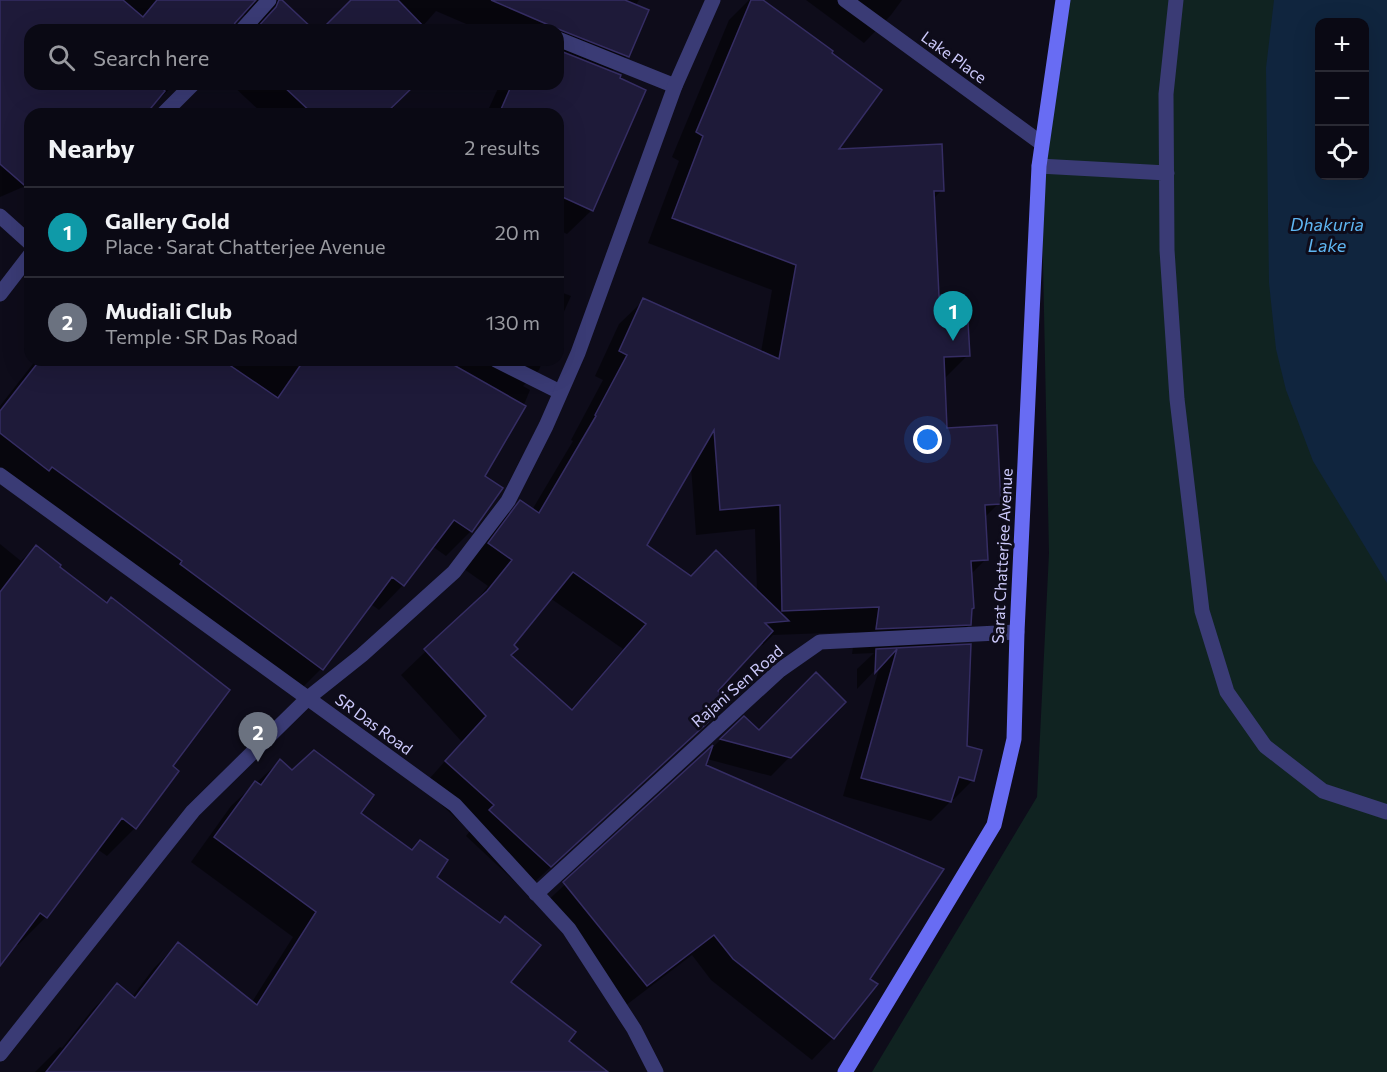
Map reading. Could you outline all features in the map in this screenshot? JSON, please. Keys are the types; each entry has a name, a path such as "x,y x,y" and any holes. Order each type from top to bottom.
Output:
{"street":[{"path":"247,24 269,0"},
{"path":"0,1054 193,811 308,698 362,655 454,572 508,501 546,426 578,353 675,86 713,0"},
{"name":"Lake Place","path":"845,0 1041,143"},
{"name":"Sarat Chatterjee Avenue","path":"845,1072 994,825 1014,739 1039,166 1063,0"},
{"path":"1176,0 1166,94 1167,250 1177,399 1202,610 1227,692 1265,746 1323,791 1387,812"},
{"path":"564,41 675,86"},
{"path":"169,108 187,90"},
{"path":"1039,166 1167,173"},
{"path":"0,216 24,238"},
{"path":"0,294 24,263"},
{"path":"508,366 560,392"},
{"name":"SR Das Road","path":"0,475 455,806 569,929 634,1029 656,1072"},
{"name":"Rajani Sen Road","path":"536,894 780,670 820,642 1017,632"}],"green space":[{"path":"1065,0 1387,0 1387,1072 872,1072 1037,797 1049,553 1041,166"}],"water":[{"name":"Dhakuria Lake","path":"1274,0 1387,0 1387,583 1313,461 1286,390 1276,349 1269,283 1266,68"}],"building":[{"path":"0,0 123,0 143,17 157,0 256,0 235,24 24,24 24,90 165,91 151,108 24,108 24,185 0,164"},
{"path":"279,0 282,0 308,24 260,24 276,7"},
{"path":"351,0 398,0 421,24 327,24"},
{"path":"491,0 625,0 649,10 629,57 564,31 564,24 546,24"},
{"path":"751,0 763,0 882,90 839,149 942,144 944,191 934,191 939,296 942,295 943,323 968,322 970,356 944,357 947,428 997,425 1001,504 985,505 988,560 971,561 974,608 971,625 876,629 879,607 782,611 780,505 720,510 714,430 647,545 691,576 716,550 789,621 765,623 773,631 718,691 730,702 551,867 489,810 494,805 445,761 486,716 424,649 487,591 512,560 488,543 520,500 539,513 596,416 627,355 619,351 643,298 779,359 796,265 672,218 703,136 696,132","holes":["573,572 646,624 572,710 511,655 518,649 514,645"]},
{"path":"564,52 621,75 620,78 646,90 593,211 564,198 564,108 502,108 509,90 564,90"},
{"path":"287,90 410,90 391,108 307,108"},
{"path":"35,366 231,366 278,398 300,366 456,366 526,406 485,476 503,488 472,532 454,520 404,586 392,577 323,670 180,564 182,561 52,467 49,471 0,433 0,411"},
{"path":"36,545 61,565 60,567 107,603 111,597 230,690 173,766 179,771 136,829 122,818 47,918 40,913 0,966 0,592"},
{"path":"971,644 967,746 982,750 974,781 959,777 951,802 861,778 897,649 875,673 876,649"},
{"path":"816,672 846,702 791,758 720,739 744,716 759,730"},
{"path":"713,745 706,765 944,869 870,979 878,984 834,1039 733,959 714,935 647,986 563,882"},
{"path":"314,750 374,795 361,813 412,850 420,840 448,860 437,877 500,923 505,916 541,945 511,982 576,1032 569,1041 608,1072 46,1072 117,983 135,998 178,942 257,1005 316,912 214,837 255,781 261,785 280,759 292,770"}],"place":[{"name":"Gallery Gold","path":"953,341"},
{"name":"Mudiali Club","path":"258,762"}]}
